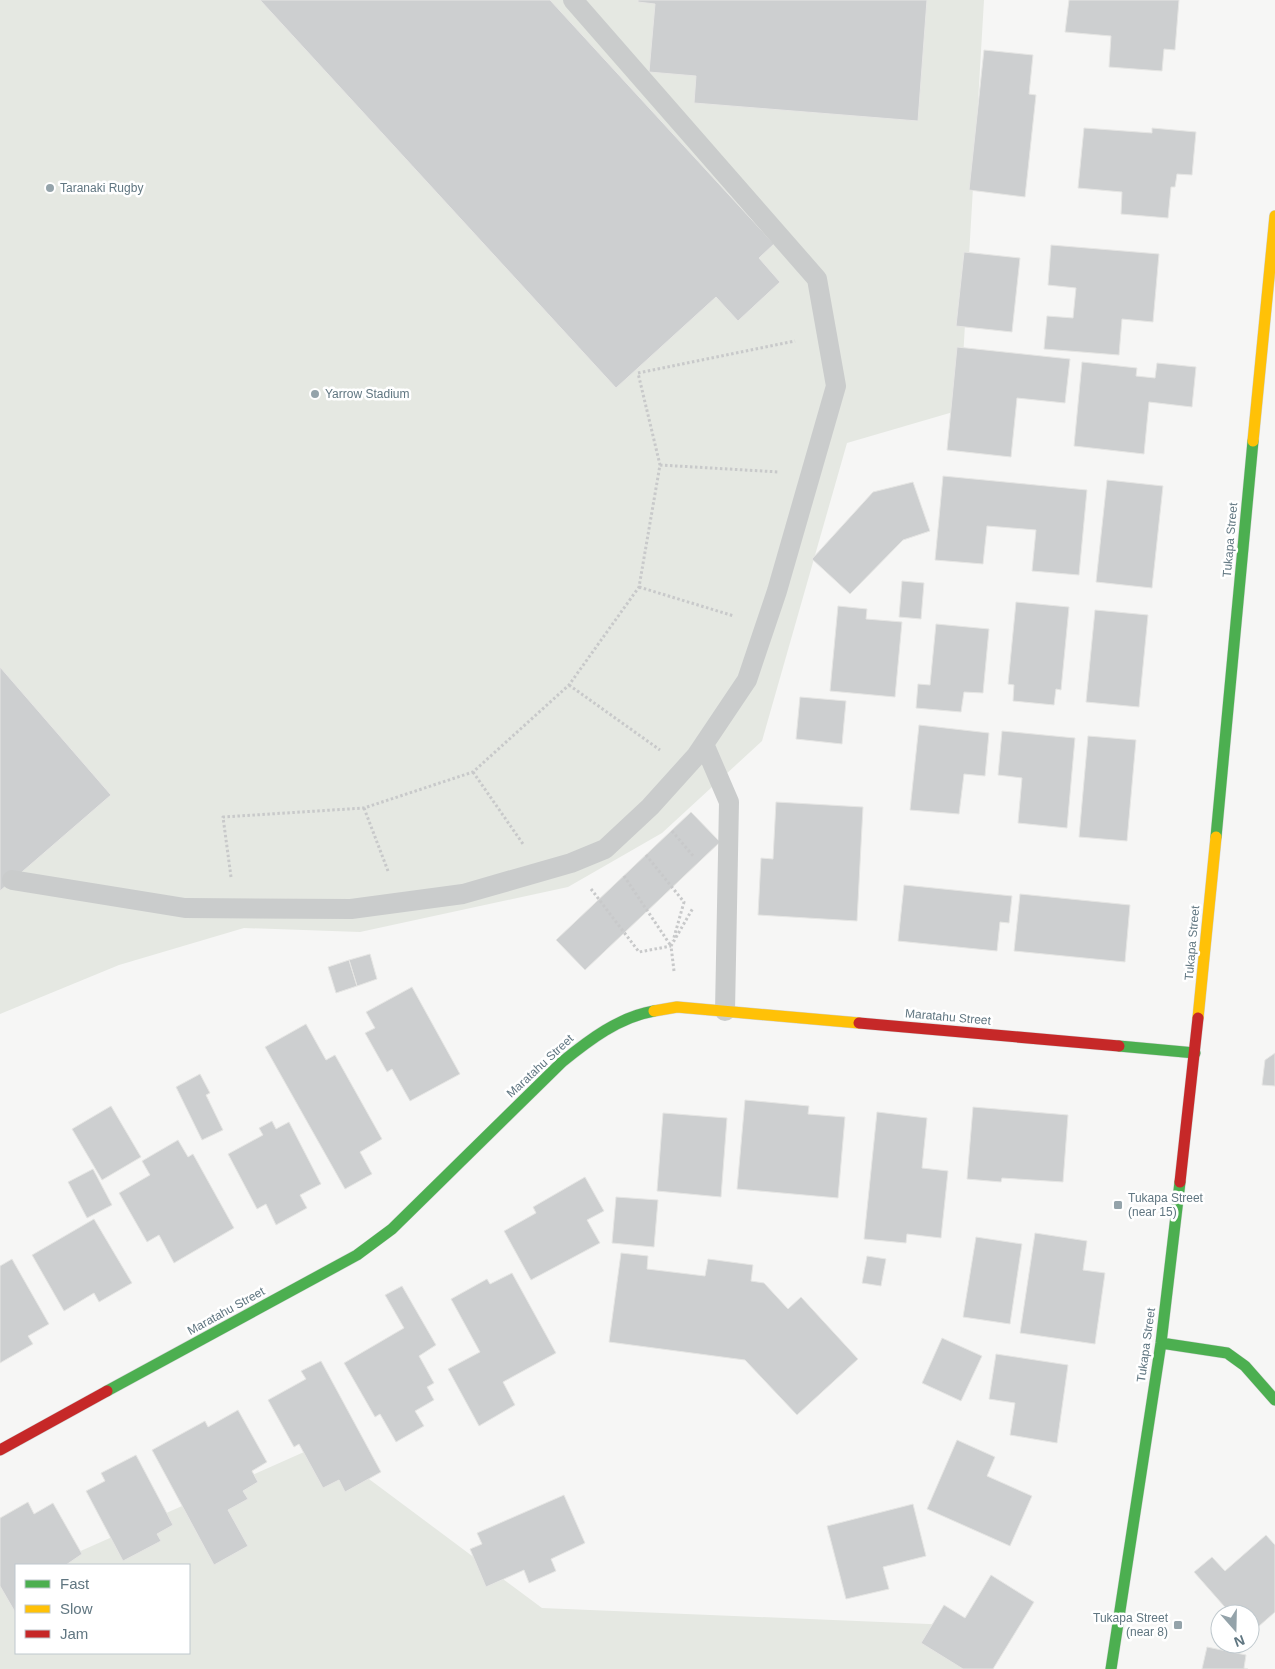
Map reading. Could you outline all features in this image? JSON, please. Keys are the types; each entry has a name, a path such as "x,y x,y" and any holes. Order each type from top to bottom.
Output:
{"street":[{"name":"Tukapa Street","path":"1111,1669 1161,1343 1195,1053 1275,216"},
{"name":"Maratahu Street","path":"0,1450 357,1255 392,1229 570,1056 592,1038 636,1014 677,1006 1195,1053"},
{"path":"1161,1343 1227,1353 1245,1366 1275,1400"}],"lane":[{"path":"12,880 185,908 351,909 463,894 571,863 605,849 650,807 686,767 704,744 747,680 812,474 836,386 817,279 573,0"},
{"path":"704,744 728,802 725,1011"}],"path":[{"path":"235,908 223,817 364,808 473,772 569,685 639,587 660,466 638,373 827,334"},
{"path":"660,466 812,474"},
{"path":"639,587 765,626"},
{"path":"569,685 686,767"},
{"path":"473,772 542,871"},
{"path":"650,807 700,862"},
{"path":"364,808 400,902"},
{"path":"626,831 684,902 671,946 677,1006"},
{"path":"605,849 671,946"},
{"path":"571,863 639,952 671,946 694,907"}],"shaded area":[{"path":"0,0 984,0 960,410 847,443 762,741 662,833 568,887 360,932 244,928 119,965 0,1014"},
{"path":"322,1444 542,1608 976,1626 971,1669 0,1669 0,1586 15,1579 15,1654 190,1654 190,1564 51,1564"}],"building":[{"path":"260,0 550,0 774,244 759,258 780,282 738,321 716,297 616,388"},
{"path":"638,0 927,0 918,121 694,103 696,76 649,72 655,4 638,2"},
{"path":"1069,0 1179,0 1175,50 1164,49 1162,71 1109,67 1111,36 1065,32"},
{"path":"984,50 1033,55 1029,94 1036,95 1025,197 969,190"},
{"path":"1084,128 1152,133 1152,128 1196,132 1192,175 1177,174 1175,187 1171,187 1168,218 1121,214 1122,192 1078,188"},
{"path":"1051,245 1159,254 1153,322 1122,319 1119,355 1044,349 1047,316 1073,318 1076,288 1048,285"},
{"path":"964,252 1020,258 1012,332 956,326"},
{"path":"957,347 1070,359 1065,403 1017,398 1011,457 947,450"},
{"path":"1082,362 1137,368 1136,376 1155,378 1157,363 1196,367 1192,407 1149,402 1144,454 1074,446"},
{"path":"943,476 1087,490 1079,575 1032,571 1036,530 987,526 983,564 935,560"},
{"path":"1107,480 1163,486 1152,588 1096,582"},
{"path":"913,482 930,531 903,540 850,594 812,559 873,492"},
{"path":"902,581 924,583 921,619 899,617"},
{"path":"1016,602 1069,607 1061,690 1056,689 1054,705 1013,701 1014,685 1008,684"},
{"path":"838,606 867,609 866,619 902,622 895,697 830,691"},
{"path":"1095,610 1148,615 1139,707 1086,702"},
{"path":"936,624 989,629 983,693 964,692 961,712 916,708 918,684 930,685"},
{"path":"0,667 111,795 0,891"},
{"path":"800,697 846,701 842,744 796,739"},
{"path":"919,725 989,733 985,776 964,774 959,814 910,810"},
{"path":"1002,731 1075,738 1067,828 1018,823 1022,778 998,775"},
{"path":"1088,736 1136,740 1127,841 1079,837"},
{"path":"776,802 863,807 857,921 758,915 761,858 773,859"},
{"path":"691,812 720,842 585,970 556,940"},
{"path":"904,885 1012,896 1009,923 1000,922 997,951 898,941"},
{"path":"1020,894 1130,905 1125,962 1014,951"},
{"path":"370,954 377,979 357,986 349,960"},
{"path":"349,960 357,986 336,993 328,967"},
{"path":"412,987 460,1074 410,1101 392,1069 387,1072 365,1033 375,1028 366,1012"},
{"path":"306,1024 326,1060 335,1055 382,1139 360,1152 372,1174 345,1189 265,1047"},
{"path":"1275,1053 1275,1086 1262,1085 1265,1060"},
{"path":"200,1074 210,1093 206,1095 223,1130 202,1140 176,1087"},
{"path":"745,1100 809,1106 808,1114 845,1117 838,1198 737,1189"},
{"path":"111,1106 141,1157 102,1180 72,1129"},
{"path":"973,1107 1068,1115 1063,1182 1002,1178 1001,1182 967,1179"},
{"path":"877,1112 927,1118 922,1168 948,1171 941,1238 907,1234 906,1243 864,1239"},
{"path":"663,1113 727,1118 721,1197 657,1191"},
{"path":"272,1121 276,1129 289,1122 321,1184 300,1195 307,1208 276,1225 266,1204 257,1209 228,1154 263,1135 259,1128"},
{"path":"178,1140 188,1157 193,1154 234,1228 174,1263 159,1235 147,1242 119,1193 150,1175 142,1161"},
{"path":"93,1169 112,1205 87,1218 68,1182"},
{"path":"585,1177 604,1211 587,1220 600,1243 531,1280 504,1231 536,1213 533,1207"},
{"path":"616,1197 658,1200 654,1247 612,1243"},
{"path":"94,1219 132,1283 99,1302 94,1293 64,1311 32,1255"},
{"path":"1035,1233 1087,1241 1083,1270 1105,1273 1095,1344 1020,1333"},
{"path":"976,1237 1022,1244 1010,1324 963,1317"},
{"path":"621,1253 648,1256 647,1269 705,1276 708,1259 753,1265 751,1281 764,1283 788,1309 801,1297 858,1359 797,1415 745,1360 609,1342"},
{"path":"867,1256 886,1259 881,1286 862,1283"},
{"path":"12,1259 49,1324 28,1336 33,1344 0,1363 0,1266"},
{"path":"512,1273 556,1353 503,1382 515,1405 479,1426 448,1369 480,1352 451,1299 487,1279 490,1284"},
{"path":"402,1286 436,1345 419,1356 434,1383 427,1387 434,1400 415,1411 424,1426 396,1442 380,1414 375,1417 344,1363 404,1328 385,1295"},
{"path":"942,1338 982,1356 961,1401 922,1383"},
{"path":"996,1354 1068,1365 1057,1443 1010,1435 1015,1403 989,1399"},
{"path":"321,1361 381,1472 345,1492 339,1480 323,1488 299,1444 294,1447 268,1400 306,1379 301,1371"},
{"path":"238,1410 267,1462 252,1471 258,1482 243,1491 248,1499 228,1510 248,1546 214,1565 152,1450 205,1421 208,1427"},
{"path":"957,1440 995,1457 987,1476 1032,1496 1010,1546 927,1509"},
{"path":"136,1455 173,1525 157,1534 161,1541 123,1561 86,1491 105,1481 101,1473"},
{"path":"564,1495 585,1543 551,1559 556,1571 529,1583 524,1570 486,1587 470,1549 482,1544 477,1533"},
{"path":"28,1502 34,1514 53,1503 82,1554 67,1564 15,1564 15,1612 0,1586 0,1518"},
{"path":"913,1504 926,1556 883,1567 889,1589 846,1599 827,1526"},
{"path":"1266,1535 1275,1545 1275,1612 1260,1625 1260,1604 1222,1604 1194,1572 1212,1557 1225,1571"},
{"path":"991,1575 1034,1602 993,1669 963,1669 921,1643 944,1605 965,1618"},
{"path":"1207,1647 1210,1648 1210,1654 1246,1655 1244,1668 1248,1669 1202,1669"}],"traffic: fast":[{"path":"1216,837 1253,441"},
{"path":"107,1391 357,1255 392,1229 562,1062 605,1030 629,1018 654,1011"},
{"path":"1119,1046 1195,1053"},
{"path":"1111,1669 1161,1343 1180,1182"},
{"path":"1161,1343 1227,1353 1245,1366 1275,1400"}],"traffic: slow":[{"path":"1253,441 1275,216"},
{"path":"1198,1018 1216,837"},
{"path":"654,1011 677,1007 859,1023"}],"traffic: jam":[{"path":"1180,1182 1198,1018"},
{"path":"859,1023 1119,1046"},
{"path":"0,1450 107,1391"}],"place":[{"name":"Taranaki Rugby","path":"50,188"},
{"name":"Yarrow Stadium","path":"315,394"},
{"name":"Tukapa Street (near 15)","path":"1118,1205"},
{"name":"Tukapa Street (near 8)","path":"1178,1625"}]}
